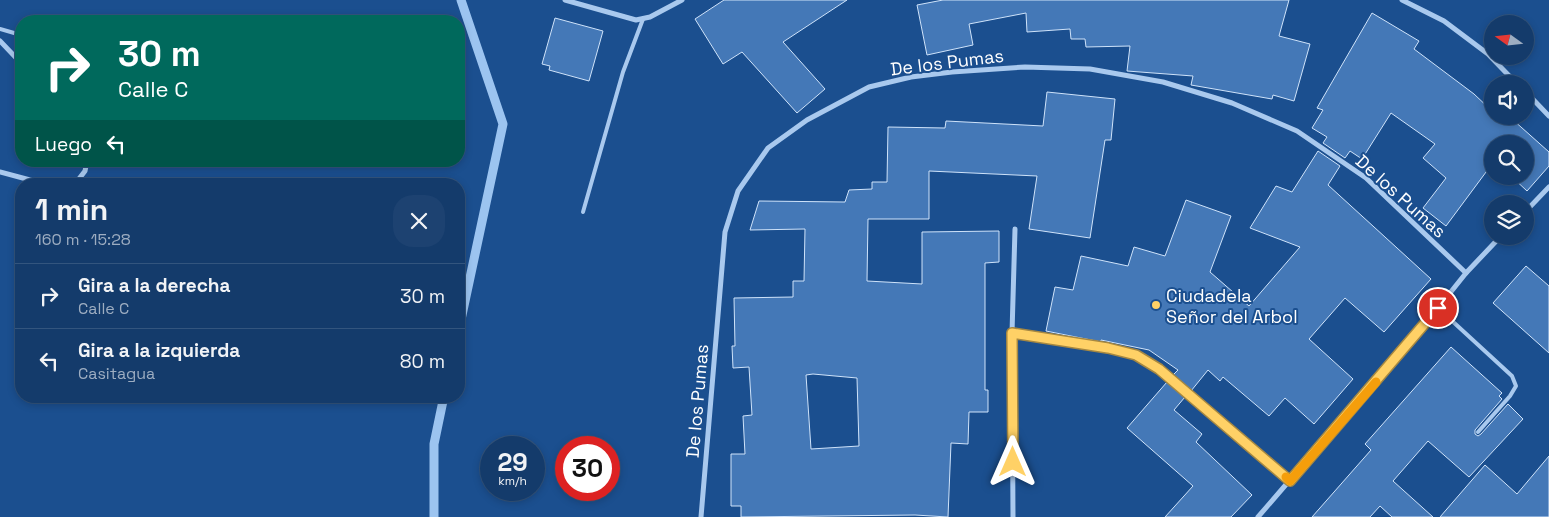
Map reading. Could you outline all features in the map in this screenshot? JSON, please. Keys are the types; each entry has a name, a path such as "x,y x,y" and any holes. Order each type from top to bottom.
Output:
{"street":[{"path":"564,0 636,20 666,10 682,0"},
{"path":"1402,0 1444,21 1488,54 1508,75"},
{"path":"0,40 15,56"},
{"name":"De los Pumas","path":"701,517 725,232 738,192 768,148 807,120 869,87 911,77 952,72 1025,67 1090,69 1163,82 1232,103 1297,131 1366,178 1466,273"},
{"path":"1534,101 1549,116"},
{"path":"80,178 86,167"},
{"path":"0,172 22,178"},
{"path":"1534,203 1549,187"},
{"path":"1013,517 1012,333 1015,229"},
{"path":"1258,517 1466,273 1492,245"},
{"path":"1012,333 1108,348 1136,355 1159,369 1290,481"}],"lane":[{"path":"584,212 622,72 643,19"},
{"path":"0,29 15,33"},
{"path":"1438,308 1512,376 1516,386 1510,396 1478,432"}],"building":[{"path":"724,0 847,0 783,42 825,89 797,113 742,52 723,64 695,19"},
{"path":"943,0 1289,0 1279,36 1310,44 1294,101 1273,95 1272,99 1191,85 1193,76 1127,71 1130,46 1086,47 1085,39 1071,39 1070,29 1027,32 1026,13 969,24 973,45 927,55 917,5"},
{"path":"1372,13 1419,41 1414,49 1484,103 1484,125 1519,125 1530,135 1484,135 1484,175 1446,226 1423,208 1446,178 1423,158 1435,144 1391,113 1362,159 1350,151 1345,158 1323,143 1327,137 1312,128 1323,110 1317,108"},
{"path":"555,18 603,31 589,81 549,70 550,66 542,64"},
{"path":"1047,92 1115,99 1111,140 1105,140 1090,238 1029,229 1037,176 929,171 929,219 868,219 867,281 922,284 922,232 999,231 999,262 985,263 985,390 988,390 988,412 969,412 968,444 951,443 948,517 915,515 741,517 741,506 731,506 731,454 745,454 743,416 752,415 749,367 733,368 732,346 735,346 734,298 793,297 793,281 804,281 805,229 750,230 759,201 845,202 849,190 872,189 872,182 887,182 888,127 945,128 946,121 1043,126","holes":["806,375 857,378 859,446 811,449"]},
{"path":"1534,139 1549,152 1549,166 1534,183"},
{"path":"1318,151 1340,166 1328,185 1431,279 1384,332 1345,298 1309,339 1353,379 1314,424 1285,398 1269,416 1223,377 1220,381 1208,370 1191,391 1173,375 1178,370 1149,350 1046,331 1055,287 1073,290 1081,256 1128,266 1134,247 1165,256 1186,200 1231,216 1210,272 1249,306 1300,247 1250,228 1276,186 1292,192"},
{"path":"1521,185 1532,185 1527,191"},
{"path":"1526,266 1549,286 1549,353 1493,303"},
{"path":"1451,347 1502,393 1499,396 1502,399 1475,430 1475,434 1478,436 1481,434 1508,404 1523,419 1469,477 1428,441 1393,481 1433,517 1392,517 1380,506 1370,517 1312,517 1371,450 1365,444"},
{"path":"1167,382 1185,397 1174,410 1202,434 1196,442 1252,495 1231,517 1165,517 1193,486 1127,428"},
{"path":"1549,456 1549,517 1440,517 1485,465 1517,494"}],"waterway":[{"path":"461,0 503,124 465,301"},
{"path":"434,517 434,444 443,403"}],"slow traffic":[{"path":"1286,477 1290,481 1376,382"}],"place":[{"name":"Ciudadela Señor del Arbol","path":"1156,305"}],"route":[{"path":"1013,462 1012,333 1108,348 1136,355 1159,369 1290,481 1438,308"}]}
